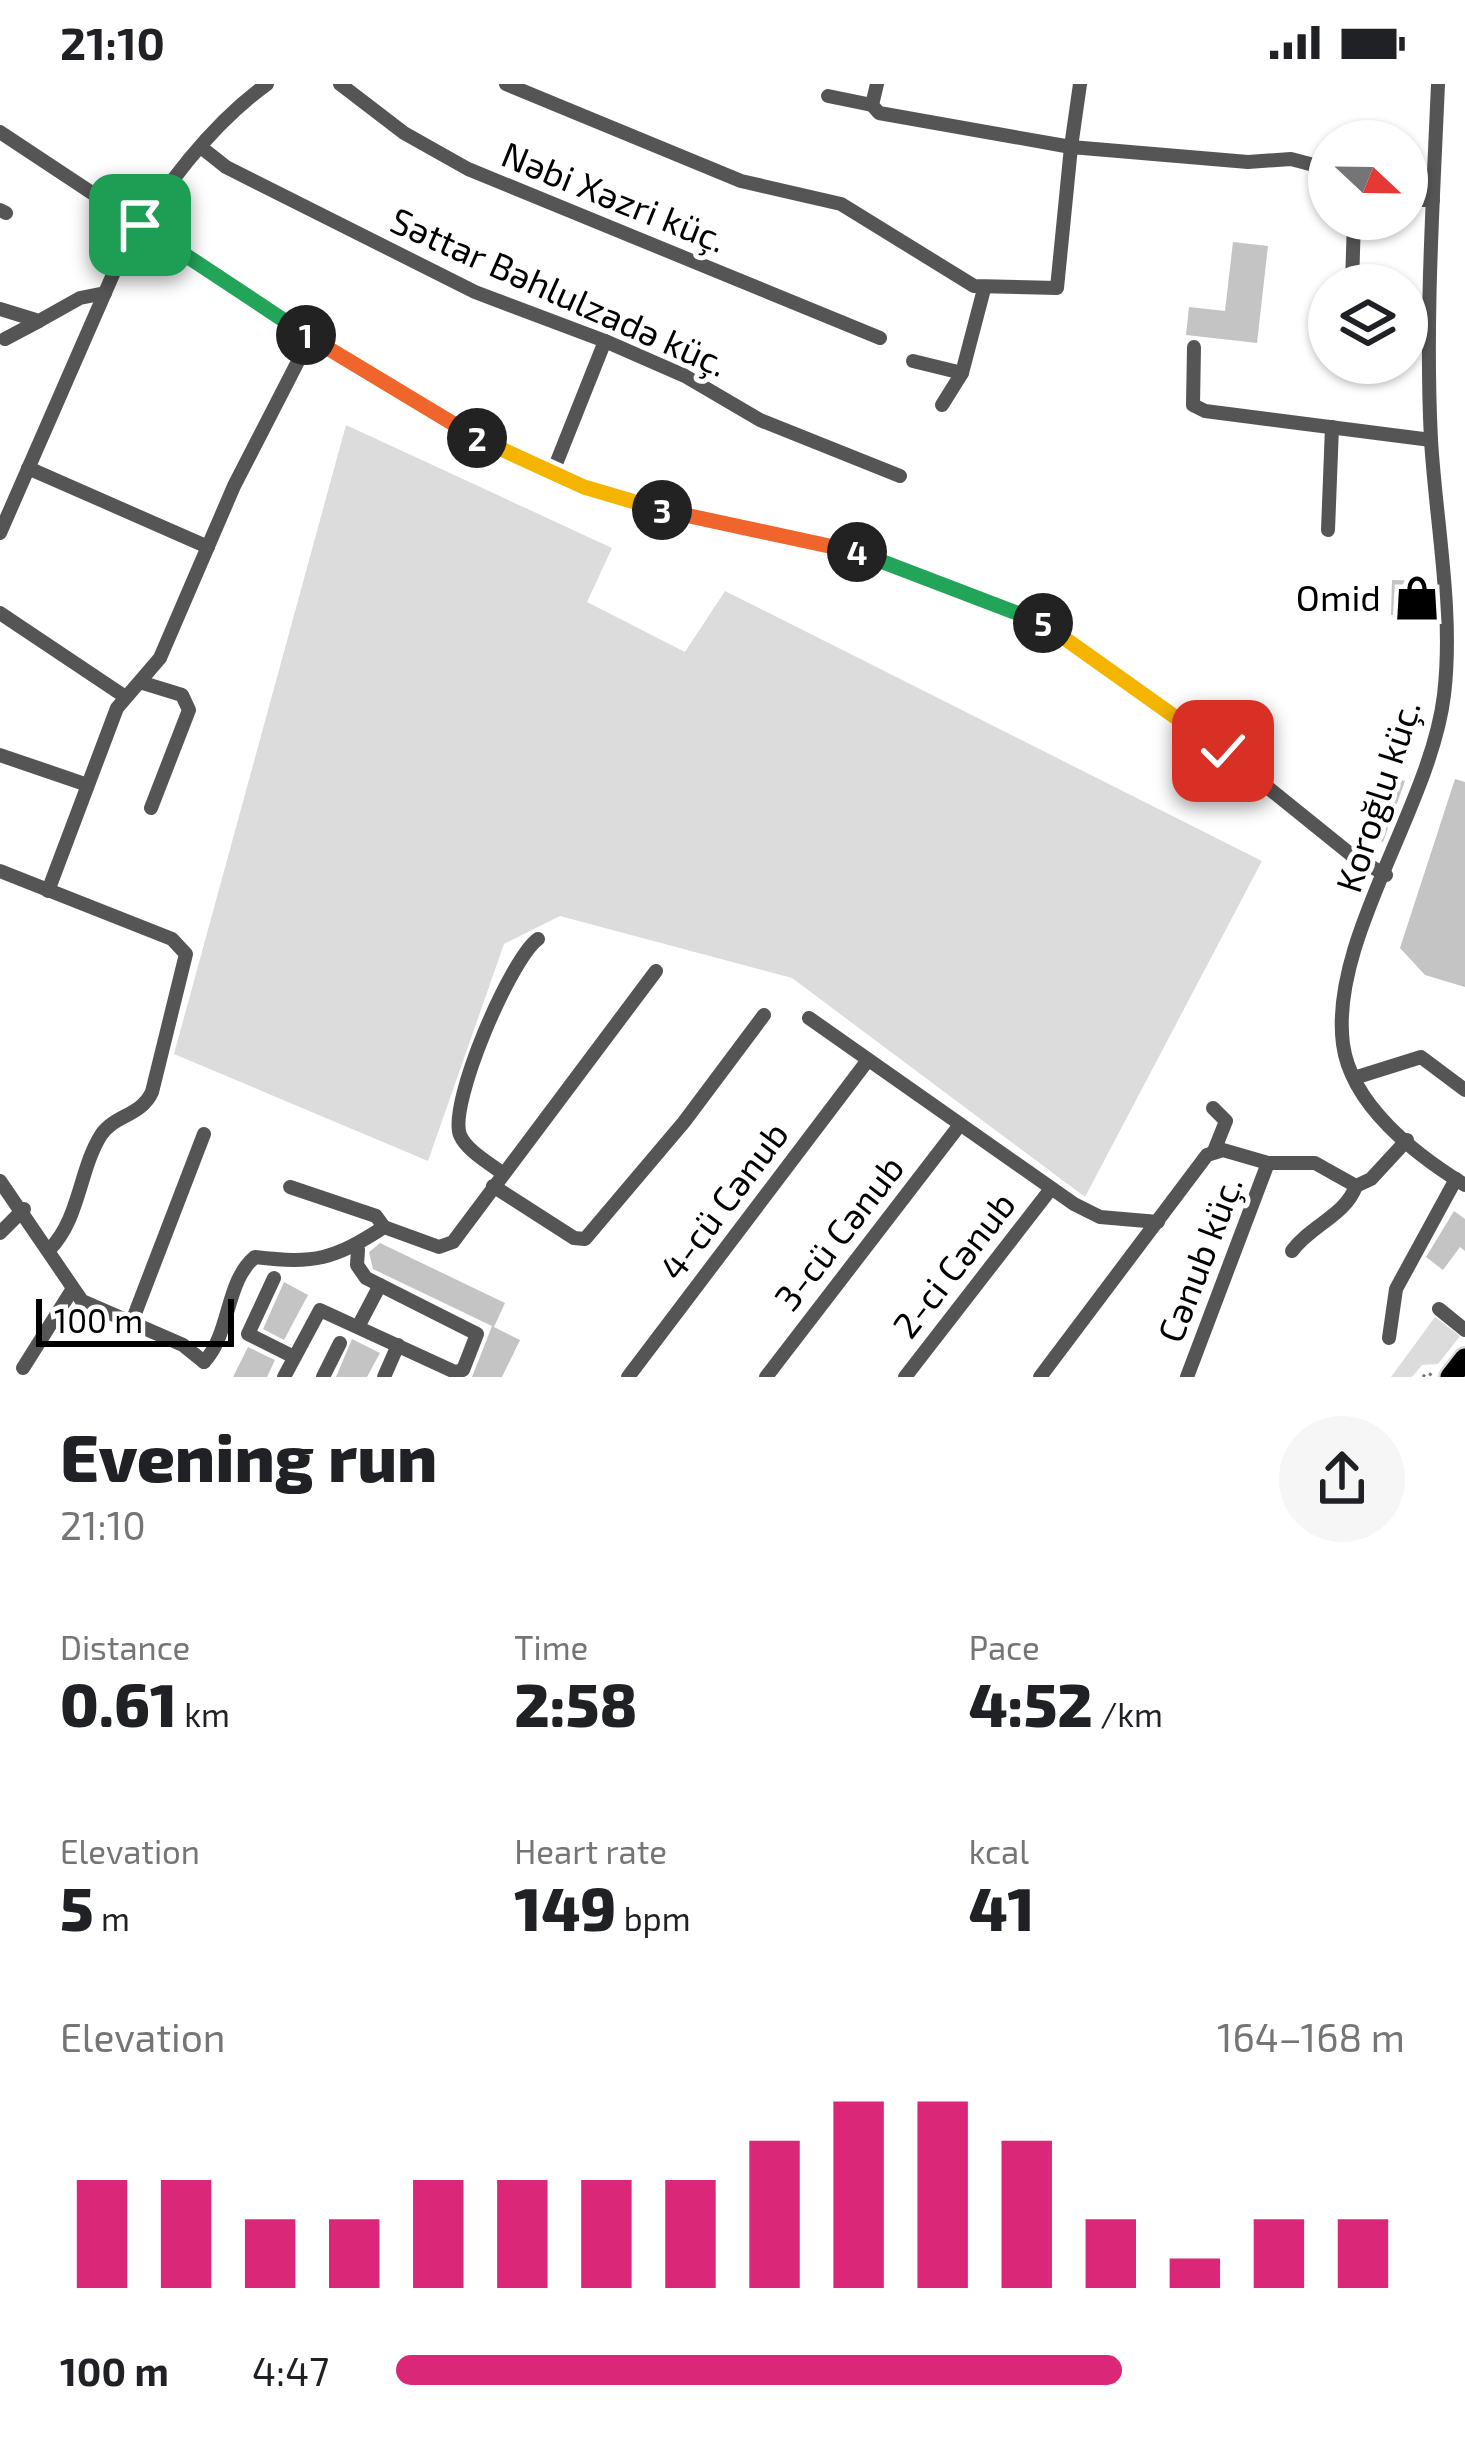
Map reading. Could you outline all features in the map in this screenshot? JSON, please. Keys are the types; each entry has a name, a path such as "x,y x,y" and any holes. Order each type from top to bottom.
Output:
{"highway":[{"path":"1451,1377 1465,1359"}],"street":[{"name":"Nəbi Xəzri küç.","path":"340,84 404,134 468,170 880,338"},
{"path":"506,84 741,182 841,203 984,289 1057,288 1080,84"},
{"path":"872,106 877,84"},
{"name":"Koroğlu küç.","path":"1438,84 1432,440 1444,696 1422,781 1345,992 1343,1041 1354,1078 1379,1114 1460,1182"},
{"path":"0,533 74,373 104,293 140,225 202,148 263,85"},
{"path":"828,96 872,106 904,120 1071,147 1308,163"},
{"path":"0,132 432,414 552,474 623,500 876,557 1012,607 1150,694 1354,857 1386,875"},
{"name":"Səttar Bəhlulzadə küç.","path":"202,148 226,167 475,292 605,341 701,384 760,420 900,476"},
{"path":"1428,200 1433,200"},
{"path":"942,405 962,373 984,289"},
{"path":"4,339 80,298 104,293"},
{"path":"0,309 39,321"},
{"path":"49,891 85,784 124,696 142,683 166,647 208,547 310,338"},
{"path":"552,474 605,341"},
{"path":"1194,347 1193,405 1432,440"},
{"path":"913,361 962,373"},
{"path":"1328,530 1332,427"},
{"path":"28,468 208,547"},
{"path":"0,614 124,696"},
{"path":"142,683 182,695 189,710 152,808"},
{"path":"0,755 85,784"},
{"path":"0,871 172,939 186,954 152,1092 141,1110 102,1132 62,1238 50,1250"},
{"path":"538,939 525,948 488,1025 458,1125 467,1145 498,1179 574,1238 585,1239 684,1122 764,1015"},
{"path":"290,1187 376,1216 384,1227 446,1247 656,971"},
{"path":"808,1018 1050,1190 1100,1217 1158,1222"},
{"path":"1354,1078 1421,1057 1465,1090"},
{"name":"4-cü Cənub","path":"628,1377 868,1060"},
{"path":"1040,1377 1214,1150 1226,1121 1213,1108"},
{"name":"3-cü Cənub","path":"766,1377 959,1126"},
{"path":"131,1324 204,1134"},
{"path":"1292,1251 1314,1227 1345,1207 1356,1186 1371,1179 1407,1140"},
{"path":"1214,1150 1268,1163 1315,1163 1356,1186"},
{"name":"Cənub küç.","path":"1187,1377 1268,1163"},
{"path":"0,1181 23,1209 72,1290 92,1308 183,1346 204,1370 249,1261 255,1257 307,1263 341,1255 384,1227"},
{"path":"1389,1338 1396,1289 1460,1182"},
{"name":"2-ci Cənub","path":"905,1377 1050,1190"},
{"path":"0,1232 23,1209"},
{"path":"284,1377 320,1310 455,1372 463,1370 478,1340 470,1328 360,1273 358,1250"},
{"path":"274,1278 248,1334 295,1357"},
{"path":"359,1325 380,1285"},
{"path":"22,1368 72,1290"},
{"path":"1438,1309 1465,1330"},
{"path":"323,1377 340,1343"},
{"path":"384,1377 398,1345"}],"path":[{"path":"1423,1377 1427,1372 1434,1377"}],"shaded area":[{"path":"346,425 612,548 587,602 685,652 725,591 1262,861 1085,1197 792,978 560,916 504,944 428,1161 174,1054"},
{"path":"1435,1317 1460,1336 1438,1364 1422,1365 1412,1377 1391,1377"}],"building":[{"path":"1233,242 1268,246 1257,343 1186,335 1189,307 1225,311"},
{"path":"1392,580 1430,581 1429,616 1391,615"},
{"path":"1385,774 1405,781 1383,842 1363,834"},
{"path":"1455,779 1465,782 1465,987 1425,975 1400,948"},
{"path":"1454,1211 1465,1219 1465,1251 1460,1247 1443,1270 1426,1257"},
{"path":"380,1243 505,1303 494,1327 520,1340 502,1377 472,1377 492,1326 373,1269 369,1252"},
{"path":"284,1282 308,1295 284,1340 263,1329"},
{"path":"352,1339 380,1353 367,1377 336,1377"},
{"path":"248,1347 275,1360 267,1377 233,1377"}],"place":[{"name":"Omid","path":"1417,598"}],"route":[{"path":"140,225 382,385 538,468 623,500 876,557 1012,607 1052,627 1223,751"}]}
